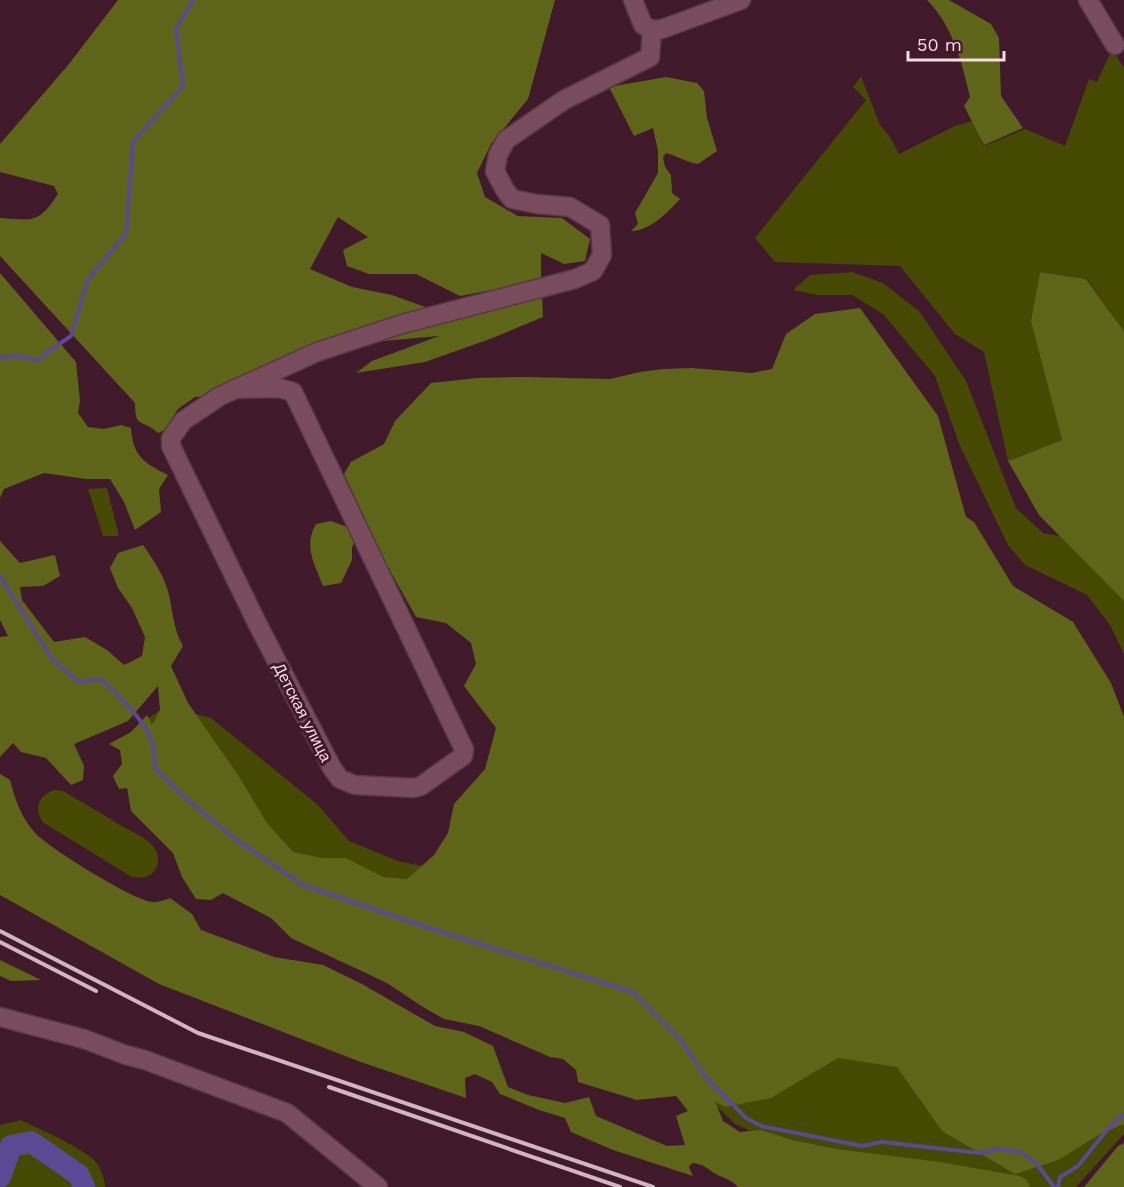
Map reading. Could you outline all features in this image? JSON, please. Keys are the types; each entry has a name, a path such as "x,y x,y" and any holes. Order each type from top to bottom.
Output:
{"street":[{"path":"633,0 643,25 652,30 662,29 741,0"},
{"path":"1088,0 1115,45"},
{"path":"234,389 317,352 402,324 575,279 593,271 602,255 600,225 570,207 512,199 495,171 498,155 506,140 564,100 650,57 652,30"},
{"name":"Детская улица","path":"279,387 293,392 462,743 463,756 421,786 414,788 355,785 340,779 332,768 171,446 171,438 183,421 234,389 279,387"},
{"path":"0,1017 84,1039 287,1113 378,1187"}],"shaded area":[{"path":"1112,49 1124,68 1124,331 1087,279 1040,272 1032,321 1062,440 1008,461 984,352 955,334 900,266 775,262 755,238 866,100 853,87 861,76 880,125 899,154 955,126 972,121 984,146 1025,129 1065,146 1089,79 1097,82"},
{"path":"852,272 883,283 920,312 966,381 1016,508 1043,533 1124,547 1124,654 1110,625 1087,595 1025,565 1008,545 960,446 935,376 883,314 852,295 817,295 793,290 810,275"},
{"path":"107,488 119,536 103,536 88,489"},
{"path":"166,706 211,718 318,805 349,841 398,861 460,874 1124,888 1124,1134 1076,1187 1007,1187 783,1146 735,1124 691,1081 333,920 144,721"},
{"path":"55,790 63,791 149,842 158,855 156,868 152,873 139,878 130,876 44,823 39,813 39,804 45,795"},
{"path":"21,1120 90,1156 100,1170 105,1187 0,1187 0,1125"}],"green space":[{"path":"118,0 555,0 528,99 491,144 477,173 485,197 518,216 562,218 590,239 585,261 564,264 541,253 541,281 460,296 416,274 369,274 347,266 343,250 368,237 338,217 310,269 352,287 392,295 428,308 542,293 543,317 425,362 356,373 372,361 439,336 383,341 332,353 220,396 195,397 178,409 165,430 158,433 138,420 135,403 0,256 0,218 34,218 45,211 58,194 54,186 0,172 0,144 69,64"},
{"path":"927,0 949,0 991,24 999,38 1001,96 1023,128 984,145 964,106 970,97 964,71 950,33 944,21"},
{"path":"666,77 697,83 704,91 707,118 717,151 698,164 666,153 663,157 665,167 671,175 672,193 680,199 652,224 631,231 638,224 635,213 658,173 658,151 653,128 634,136 609,87"},
{"path":"1040,272 1086,279 1124,331 1124,601 1039,515 1008,461 1062,440 1031,321"},
{"path":"0,273 76,362 80,401 78,413 88,427 104,429 121,425 131,428 137,452 152,467 168,475 159,489 161,512 135,530 124,502 110,479 86,479 44,473 4,489 0,498"},
{"path":"860,308 938,416 966,517 974,522 1013,586 1073,622 1111,683 1124,717 1124,1124 1102,1133 1058,1160 1015,1174 942,1131 897,1067 838,1058 771,1098 725,1107 715,1101 723,1121 740,1132 761,1130 792,1140 836,1149 940,1162 1020,1176 1027,1180 1030,1187 738,1187 700,1164 692,1163 689,1167 693,1176 613,1150 571,1132 565,1118 500,1094 492,1082 475,1074 465,1078 466,1098 358,1061 159,984 0,895 0,774 10,780 22,815 36,834 58,851 110,883 152,902 170,898 192,914 201,930 274,957 323,965 362,984 435,1026 464,1032 493,1046 508,1087 528,1095 565,1103 589,1097 596,1116 667,1146 685,1145 676,1116 688,1111 676,1096 637,1100 578,1082 576,1070 563,1059 550,1057 479,1026 444,1019 387,983 291,938 271,918 223,893 211,900 196,899 182,877 173,853 131,811 127,788 119,789 113,776 122,764 120,750 109,744 131,732 147,715 152,725 160,710 158,686 128,721 74,744 84,766 83,780 71,785 46,758 21,752 13,743 0,757 0,637 8,636 0,620 0,541 20,563 55,555 60,576 43,586 20,587 22,600 54,642 85,637 107,650 124,665 142,656 145,637 132,608 118,588 110,568 118,553 143,545 166,585 175,626 183,646 171,666 188,703 238,775 267,823 293,852 322,858 346,858 383,877 407,879 434,855 448,833 454,804 485,769 496,728 464,686 476,664 471,643 446,623 416,617 384,560 344,474 351,462 384,444 395,421 431,383 477,378 610,379 640,372 692,368 752,373 772,369 786,334 815,314"},
{"path":"331,521 350,528 356,536 352,548 352,560 341,583 323,586 314,563 310,540 316,524"},
{"path":"0,960 41,980 11,981 0,976"},
{"path":"1124,1143 1124,1187 1084,1187 1118,1146"}],"waterway":[{"path":"0,358 15,356 40,360 46,353 71,336 88,279 126,234 133,142 183,86 176,29 193,0"},
{"path":"0,576 52,659 79,682 101,679 138,718 150,736 155,768 183,796 234,838 303,885 426,927 633,992 680,1039 705,1076 746,1118 761,1126 862,1146 882,1142 980,1153 998,1149 1021,1152 1037,1164 1054,1187"},
{"path":"1058,1187 1060,1177 1078,1166 1107,1130 1124,1114"},
{"path":"0,1177 11,1146 31,1142 79,1175 84,1187"}],"railway":[{"path":"0,931 198,1033 653,1187"},
{"path":"0,942 96,991"},
{"path":"329,1087 620,1187"}]}
